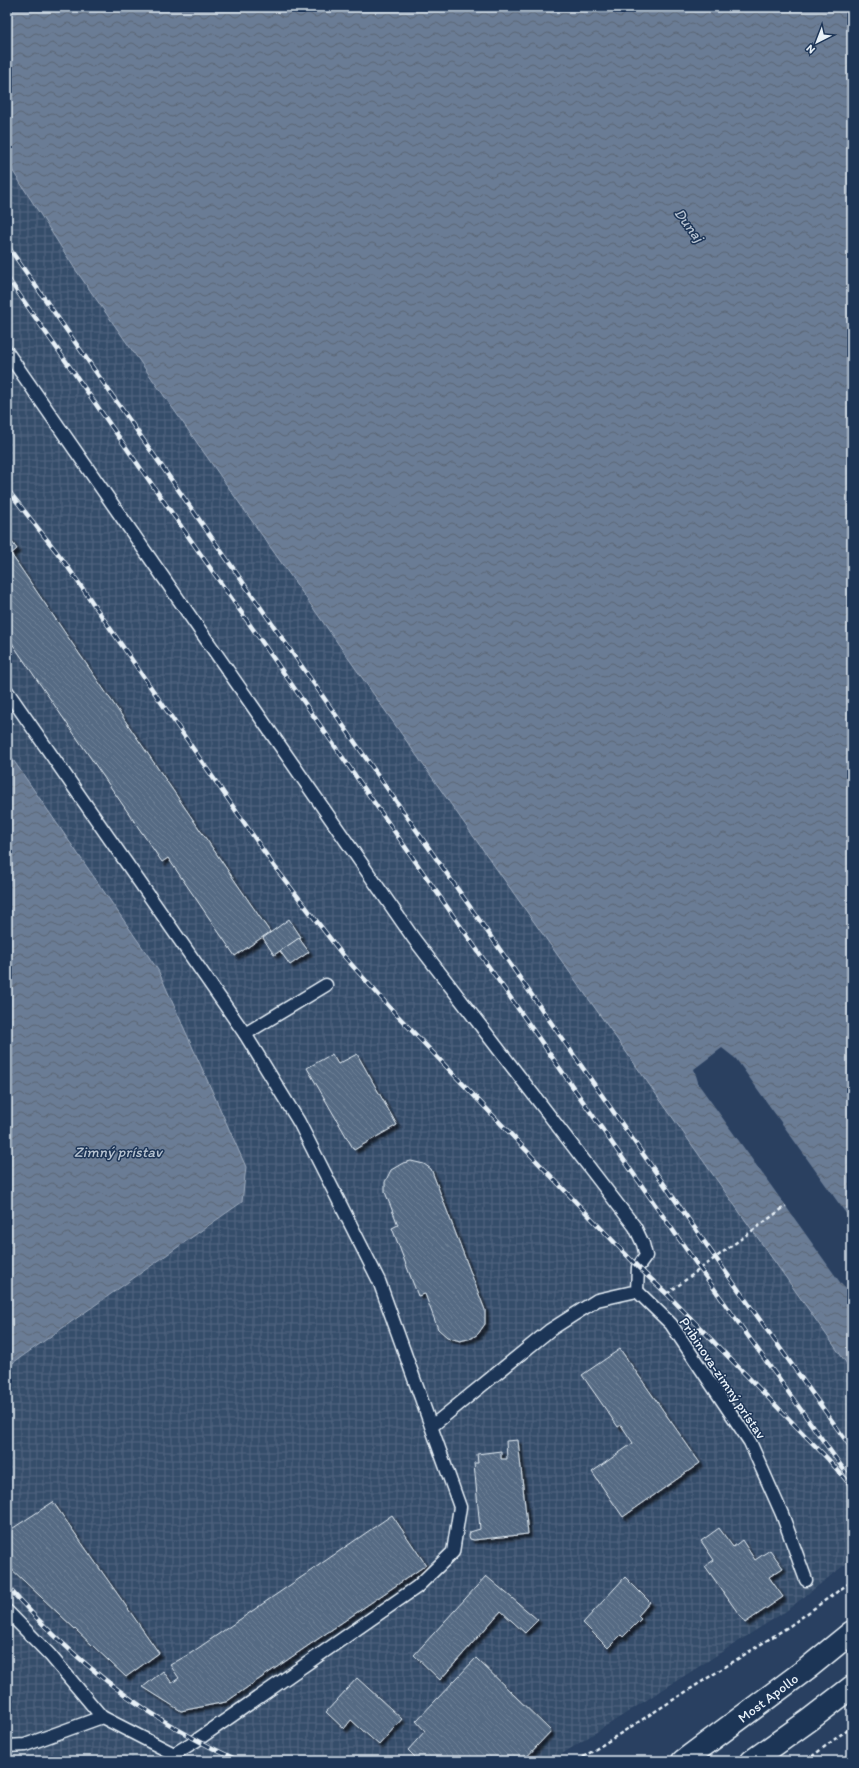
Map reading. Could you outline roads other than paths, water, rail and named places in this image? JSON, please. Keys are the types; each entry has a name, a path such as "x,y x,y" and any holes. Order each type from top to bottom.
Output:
{"main road":[{"name":"Most Apollo","path":"683,1761 809,1667 852,1632"},
{"path":"752,1761 852,1687"}],"lane":[{"path":"7,352 414,939 635,1227 643,1244 646,1256 638,1267 637,1291 597,1300 550,1330 432,1426"},
{"path":"7,691 245,1034 299,1122 379,1282 460,1507 454,1552 418,1588 197,1740 175,1757 102,1717 50,1655 7,1611"},
{"path":"245,1034 326,985"},
{"name":"Pribinova-zimný prístav","path":"637,1291 670,1324 750,1442 782,1514 806,1580"},
{"path":"7,1746 25,1745 102,1717"}],"water":[{"name":"Dunaj","path":"7,7 852,7 852,1371 476,840 75,269 7,162"},
{"name":"Zimný prístav","path":"7,751 158,970 246,1167 242,1202 7,1367"}],"railway":[{"path":"7,245 715,1257 852,1449"},
{"path":"7,277 700,1269 852,1481"},
{"path":"7,489 63,560 274,866 342,954 394,1012 638,1267 667,1294 828,1459 852,1487"},
{"path":"7,1586 58,1639 85,1664 114,1687 143,1708 174,1727 206,1745 240,1761"}]}
